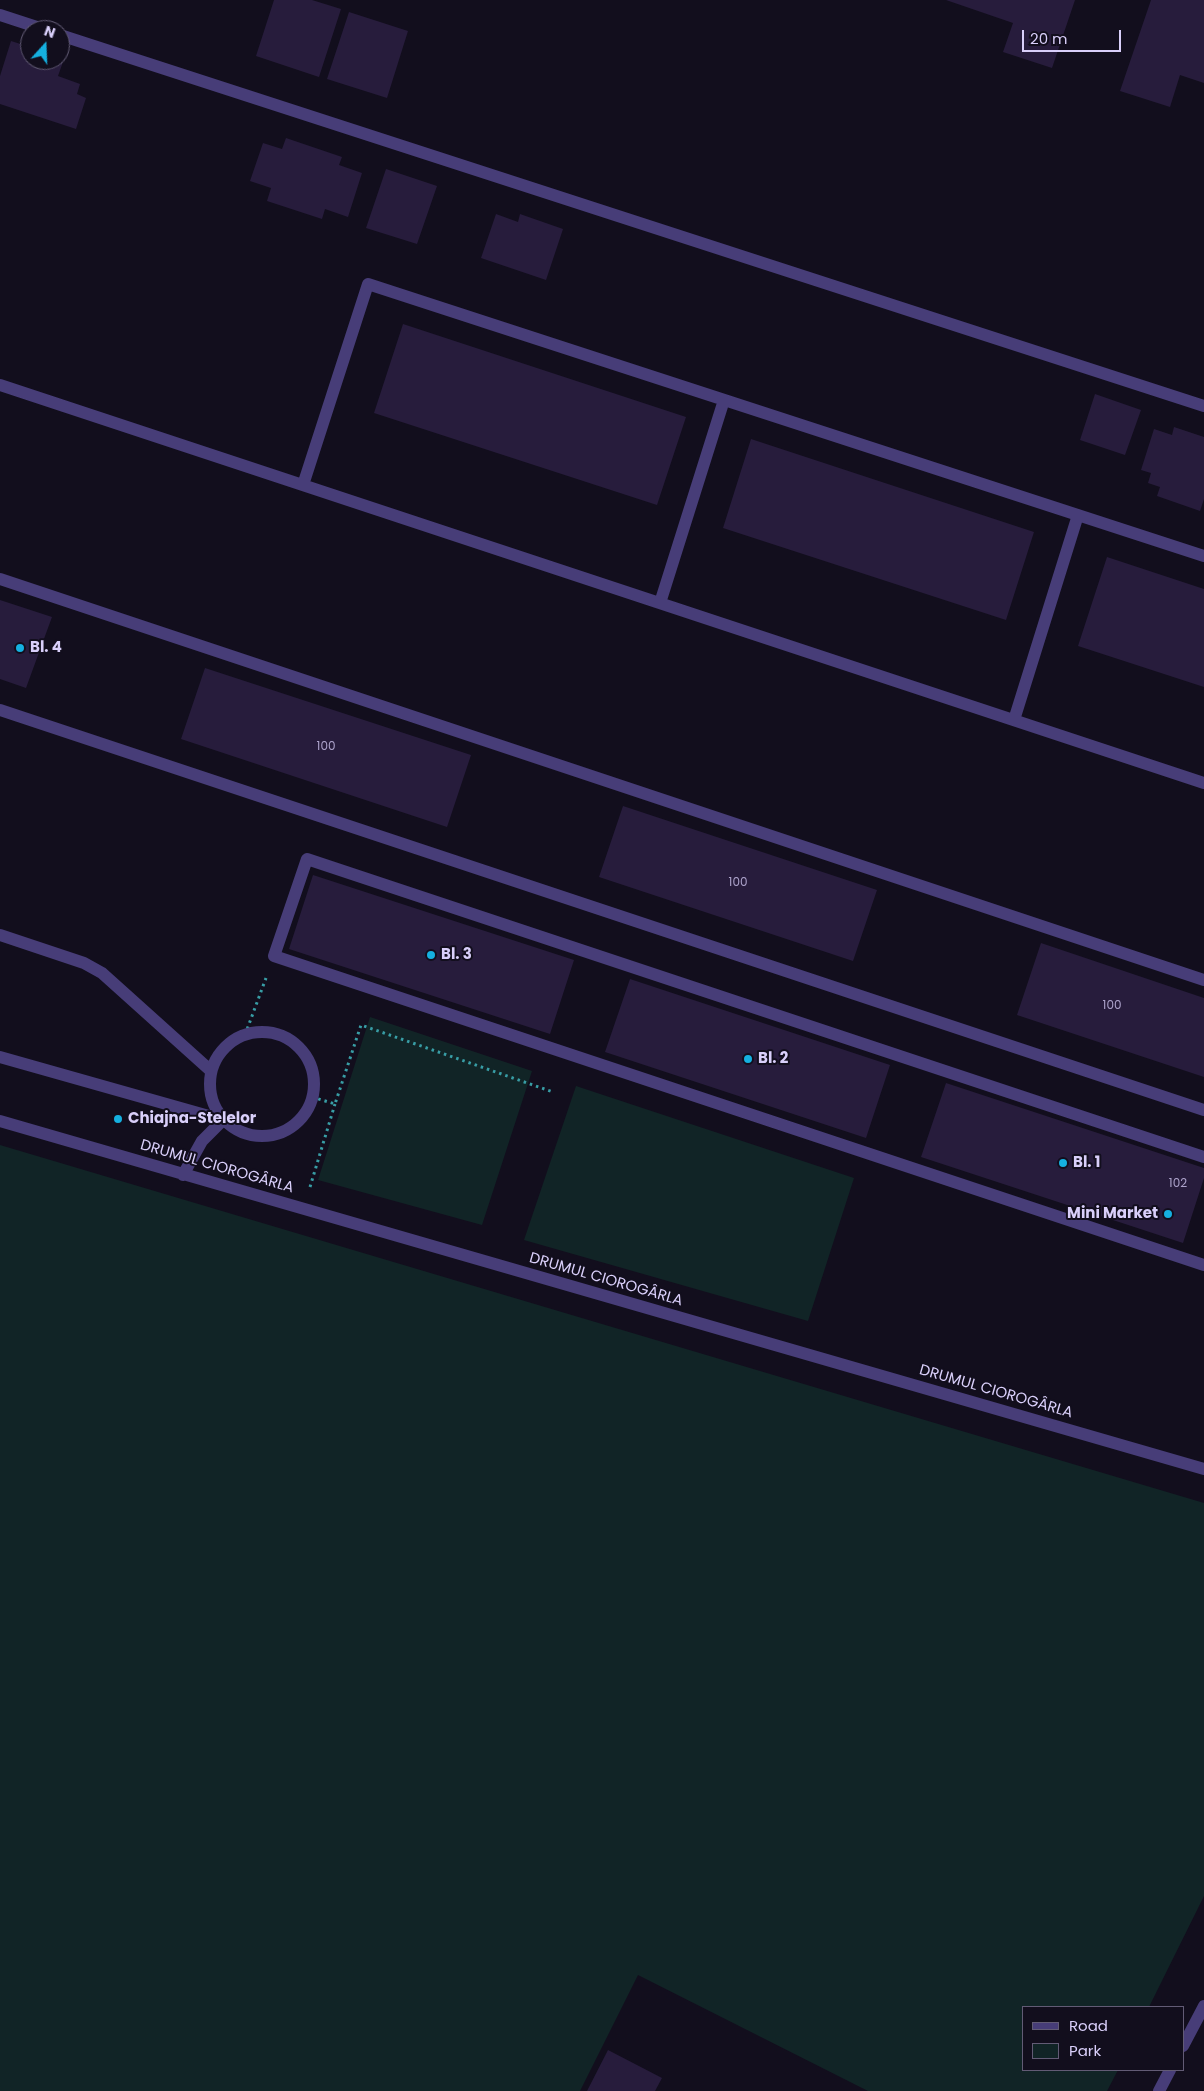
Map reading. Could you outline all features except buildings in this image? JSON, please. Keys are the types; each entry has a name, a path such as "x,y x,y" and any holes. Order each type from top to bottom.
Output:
{"street":[{"path":"0,15 20,22"},
{"path":"70,38 1204,406"},
{"path":"303,485 368,284 1204,556"},
{"path":"0,385 1204,783"},
{"path":"660,604 724,400"},
{"path":"1014,720 1078,515"},
{"path":"0,579 1204,980"},
{"path":"0,710 1204,1110"},
{"path":"1204,1157 307,859 274,956 1204,1265"},
{"path":"0,935 84,963 102,973 211,1071"},
{"path":"0,1057 223,1120 237,1130 253,1136 270,1136 287,1131 300,1120 310,1106 314,1089 313,1072 306,1056 294,1043 279,1035 262,1032 245,1035 230,1043 218,1056 211,1071 209,1084 211,1097 223,1120"},
{"path":"183,1175 202,1141 223,1120"},
{"name":"DRUMUL CIOROGÂRLA","path":"0,1122 1204,1469"},
{"path":"1184,2044 1204,2006"},
{"path":"1159,2091 1169,2071"}],"path":[{"path":"245,1035 274,956"},
{"path":"303,1209 361,1024 553,1092"},
{"path":"312,1096 335,1104"}],"green space":[{"path":"370,1017 532,1071 482,1225 318,1180"},
{"path":"576,1086 854,1178 808,1321 524,1240"},
{"path":"0,1145 1204,1503 1204,1896 1149,2006 1022,2006 1022,2071 1117,2071 1107,2091 868,2091 638,1975 580,2091 0,2091"}],"place":[{"name":"Bl. 4","path":"20,648"},
{"name":"Bl. 3","path":"431,955"},
{"name":"Bl. 2","path":"748,1059"},
{"name":"Chiajna-Stelelor","path":"118,1119"},
{"name":"Bl. 1","path":"1063,1163"},
{"name":"Mini Market","path":"1168,1214"}]}
